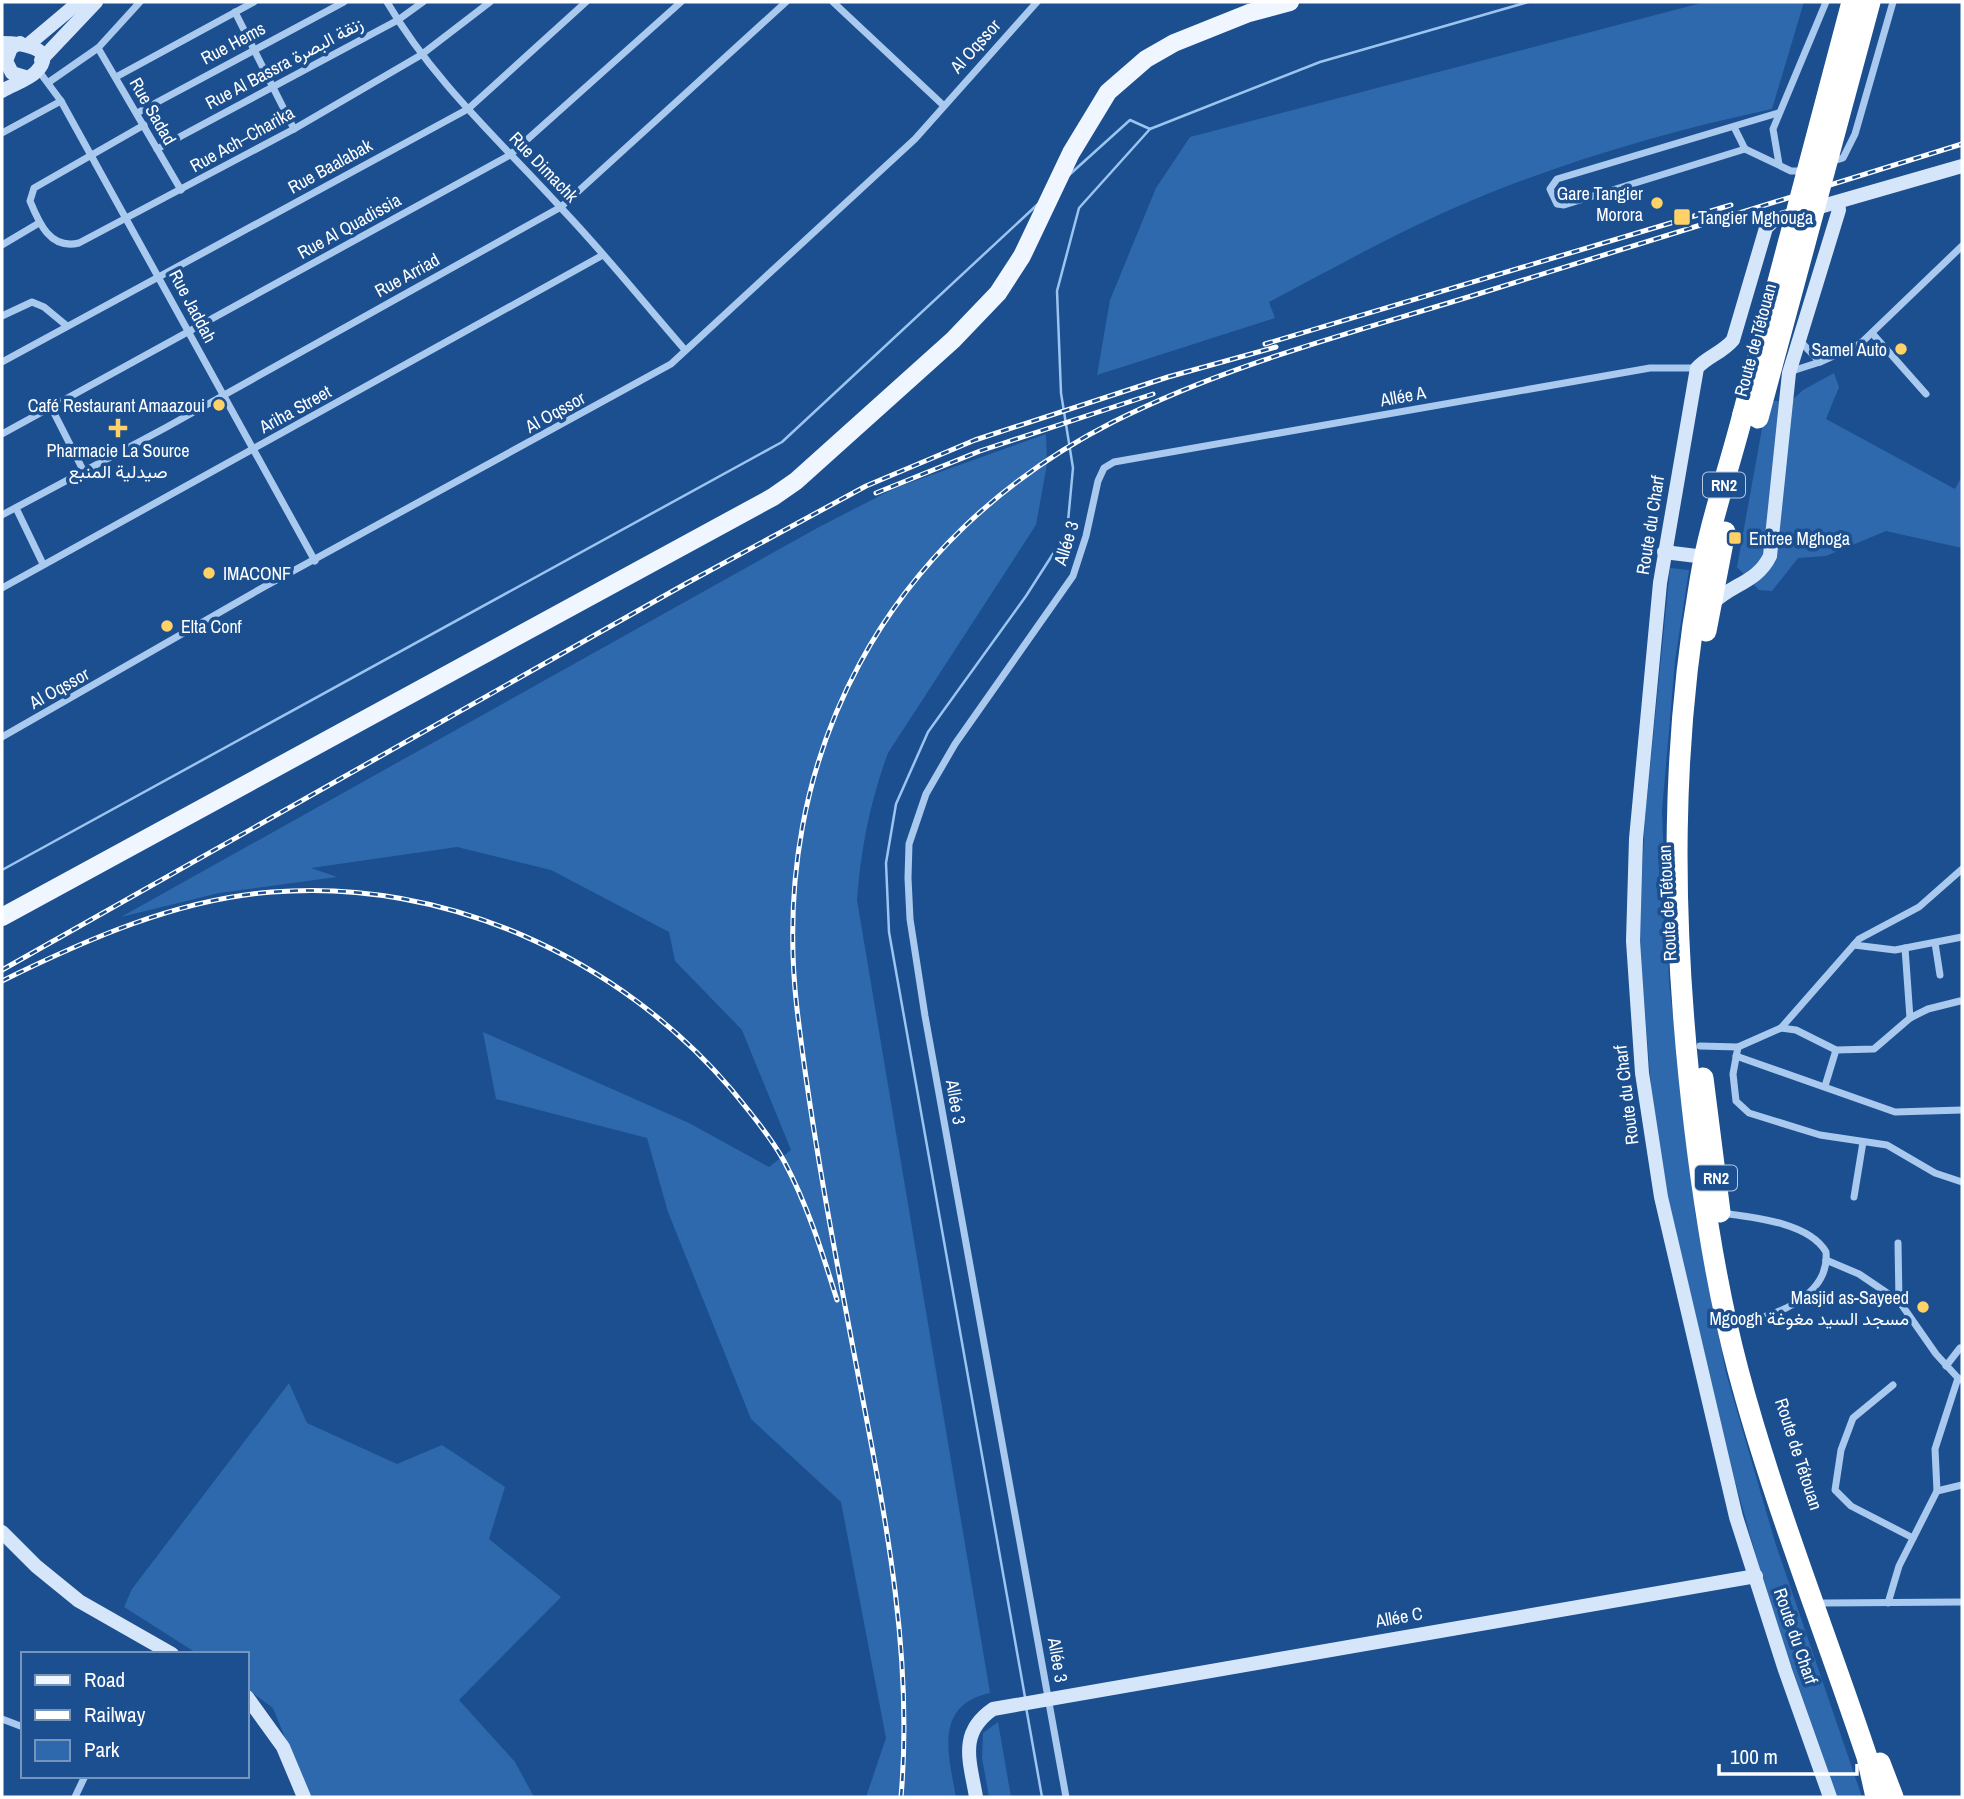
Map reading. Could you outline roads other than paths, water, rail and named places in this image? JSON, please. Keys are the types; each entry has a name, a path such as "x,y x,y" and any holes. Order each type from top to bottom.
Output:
{"highway":[{"name":"Route de Tétouan","path":"1852,2 1723,537 1693,719 1686,840 1688,920 1700,1046 1720,1213 1738,1323 1777,1467 1892,1797"},
{"name":"Route de Tétouan","path":"1870,2 1751,416 1705,557 1681,725 1675,886 1685,1041 1700,1177 1723,1308 1753,1424 1863,1745 1876,1797"}],"main road":[{"path":"2,917 773,497 844,441 961,332 998,293 1022,256 1070,153 1108,92 1146,59 1174,43 1249,13 1286,2"}],"street":[{"path":"25,77 12,72 4,63 11,48 24,43 79,2"},
{"path":"2,91 25,77 39,64 96,2"},
{"path":"49,82 98,48 140,2"},
{"path":"116,77 254,2"},
{"name":"Rue Hems","path":"137,113 344,2"},
{"name":"Rue Dimachk","path":"387,2 421,55 510,155 561,207 685,350"},
{"name":"Rue Al Bassra زنقة البصرة","path":"157,149 398,20 423,2"},
{"name":"Rue Ach–Charika","path":"39,223 55,242 69,245 126,218 294,129 421,55 490,2"},
{"name":"Rue Baalabak","path":"2,362 468,109 586,2"},
{"name":"Rue Al Quadissia","path":"2,434 510,155 681,2"},
{"name":"Rue Arriad","path":"2,515 223,396 561,207 786,2"},
{"path":"833,2 943,106"},
{"name":"Al Oqssor","path":"2,737 315,561 638,385 671,364 915,139 1037,2"},
{"path":"1779,164 1773,140 1778,113 1826,2"},
{"path":"1734,127 1745,149 1796,173 1838,160 1845,155 1855,134 1893,2"},
{"path":"235,12 294,129"},
{"path":"2,43 24,43 38,51 39,64"},
{"name":"Rue Sadad","path":"98,48 181,190"},
{"name":"Rue Jaddah","path":"39,64 190,331 315,561"},
{"path":"2,132 61,101"},
{"path":"1745,149 1564,205 1557,204 1550,195 1550,189 1557,179 1778,113"},
{"path":"2,245 39,223 30,201 34,188 144,125"},
{"path":"1697,368 1704,360 1724,351 1733,340 1770,223 1783,215 1838,203 1962,166"},
{"path":"1711,606 1726,591 1758,575 1772,546 1783,410 1789,373 1797,338 1839,210 1838,203"},
{"path":"1789,373 1854,348 1962,246"},
{"name":"Ariha Street","path":"2,588 603,255"},
{"path":"2,316 32,302 44,307 67,326"},
{"path":"1871,333 1927,394"},
{"path":"1797,338 1820,362"},
{"name":"Allée A","path":"1114,462 1650,368 1697,368"},
{"name":"Route du Charf","path":"1697,368 1664,552 1636,839 1633,906 1635,999 1650,1140 1661,1197 1737,1517 1830,1797"},
{"path":"51,407 84,472"},
{"name":"Allée 3","path":"1066,1797 1046,1699 925,1016 910,919 909,844 926,794 939,770 1073,576 1086,536 1098,481 1104,468 1114,462"},
{"path":"16,508 43,564"},
{"path":"1723,537 1725,566 1730,573 1742,579 1758,575"},
{"path":"1664,552 1705,557"},
{"path":"1700,1046 1738,1046 1781,1028 1854,945 1879,926 1919,907 1962,869"},
{"path":"1854,945 1905,948 1962,937"},
{"path":"1935,943 1940,975"},
{"path":"1905,948 1910,1018"},
{"path":"1781,1028 1796,1030 1836,1050 1874,1049 1910,1018 1928,1009 1960,1001"},
{"path":"1738,1046 1732,1074 1736,1101 1745,1111 1819,1135 1887,1145 1935,1173 1962,1182"},
{"path":"1825,1086 1836,1050"},
{"path":"1736,1056 1895,1112 1962,1110"},
{"path":"1854,1197 1863,1143"},
{"path":"1720,1213 1783,1224 1820,1242 1826,1252 1826,1260 1811,1289 1788,1309 1738,1323"},
{"path":"1898,1243 1899,1301"},
{"path":"1826,1260 1859,1274 1899,1301 1946,1366 1960,1379 1936,1449 1937,1491 1894,1580 1888,1603"},
{"path":"1946,1366 1960,1348"},
{"path":"1893,1385 1853,1418 1841,1450 1835,1490 1851,1506 1913,1538"},
{"path":"1937,1491 1962,1485"},
{"path":"2,1532 36,1566 79,1601 168,1652"},
{"name":"Allée C","path":"976,1797 970,1741 973,1727 993,1709 1756,1576"},
{"path":"1824,1603 1962,1602"},
{"path":"248,1698 283,1747 304,1797"},
{"path":"2,1718 21,1726"},
{"path":"75,1797 84,1778"}],"waterway":[{"path":"1068,176 1130,120 1150,129 1320,62 1528,2"},
{"path":"1025,1697 889,932 886,863 896,804 928,732 1026,596 1067,532 1073,468 1061,393 1057,291 1079,208 1150,129"},
{"path":"2,870 782,442 1038,204"},
{"path":"1026,1707 1042,1797"}],"railway":[{"path":"901,1797 903,1694 895,1592 880,1491 810,1104 797,1009 793,916 802,827 825,743 859,664 906,592 964,527 1033,470 1113,422 1157,401 1292,350 1962,144"},
{"path":"1265,344 1731,205"},
{"path":"2,970 687,583 866,486 975,440 1168,377 1276,347"},
{"path":"876,493 980,451 1153,394"},
{"path":"2,981 99,937 167,912 237,896 272,892 337,891 401,898 464,914 524,936 582,965 636,1001 686,1042 731,1089 772,1142 793,1178 814,1229 837,1300"}],"place":[{"name":"Gare Tangier Morora","path":"1657,203"},
{"name":"Tangier Mghouga","path":"1682,217"},
{"name":"Samel Auto","path":"1901,349"},
{"name":"Café Restaurant Amaazoui","path":"219,405"},
{"name":"Pharmacie La Source صيدلية المنبع","path":"118,428"},
{"name":"Entree Mghoga","path":"1735,538"},
{"name":"IMACONF","path":"209,573"},
{"name":"Elta Conf","path":"167,626"},
{"name":"Masjid as-Sayeed Mgoogh مسجد السيد مغوغة","path":"1923,1307"}]}
